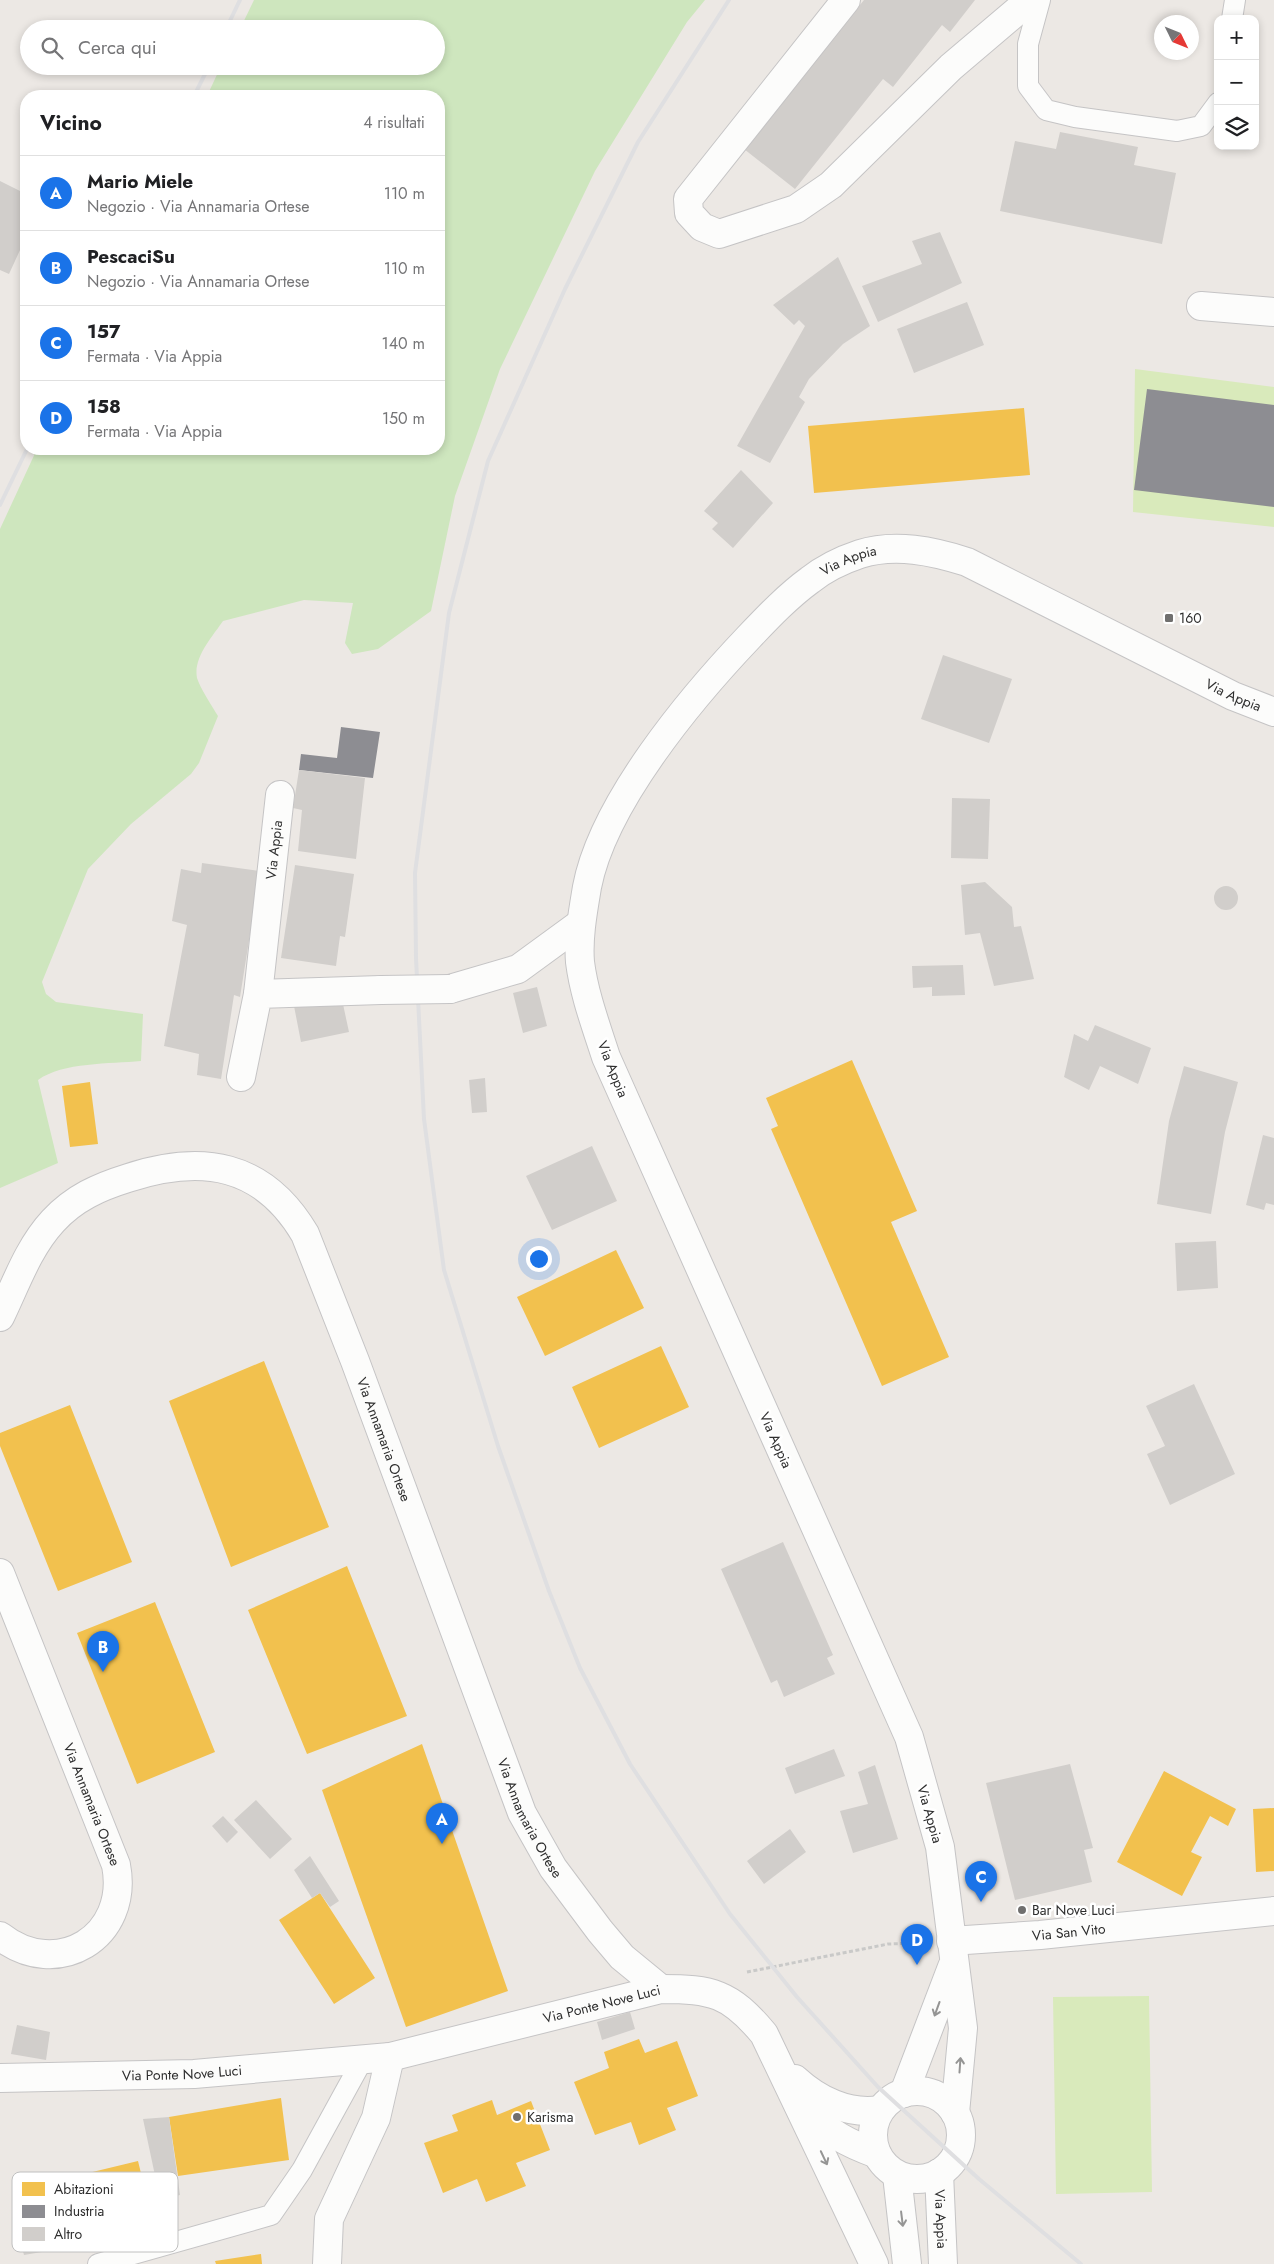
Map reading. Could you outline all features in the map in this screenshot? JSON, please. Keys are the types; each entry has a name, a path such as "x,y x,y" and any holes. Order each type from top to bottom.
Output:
{"street":[{"path":"846,0 688,199 689,214 702,227 719,234 727,232 796,209 831,185 951,68 1030,0"},
{"path":"1200,306 1274,312"},
{"name":"Via Appia","path":"897,2175 912,2179 926,2178 939,2173 954,2159 961,2140 960,2126 955,2113 963,2028 940,1847 909,1738 606,1057 589,1004 580,962 581,924 588,885 604,837 633,784 671,728 726,661 788,599 810,580 832,565 861,554 887,549 912,549 938,553 967,562 1233,696 1274,712"},
{"name":"Via Appia","path":"241,1077 258,994 280,795"},
{"path":"258,994 450,989 518,969 581,924"},
{"name":"Via Annamaria Ortese","path":"0,1317 34,1246 53,1221 83,1195 111,1183 161,1169 183,1165 205,1165 228,1169 248,1177 266,1188 281,1201 295,1217 308,1243 354,1361 522,1813 553,1868 600,1931 622,1957 661,1989"},
{"name":"Via Annamaria Ortese","path":"0,1573 116,1865 119,1890 112,1914 95,1938 82,1947 65,1954 46,1955 28,1952 10,1944 0,1936"},
{"name":"Via San Vito","path":"952,1952 1040,1935 1274,1912"},
{"name":"Via Appia","path":"904,2093 952,1952"},
{"name":"Via Ponte Nove Luci","path":"0,2078 194,2074 390,2056 661,1989 695,1989 720,1995 736,2004 764,2034 781,2066"},
{"path":"328,2264 329,2219 376,2118 390,2056"},
{"path":"781,2066 802,2086 833,2104 858,2111 880,2110"},
{"path":"781,2066 817,2121 849,2144 877,2154"},
{"path":"781,2066 874,2264"},
{"path":"907,2264 897,2175 885,2166 877,2154 873,2139 874,2124 880,2110 891,2100 904,2093 919,2091 934,2094 947,2102 955,2113"},
{"name":"Via Appia","path":"939,2173 943,2264"}],"lane":[{"path":"1040,0 1028,44 1028,86 1046,110 1075,117 1177,131 1201,126 1217,105"},
{"path":"1233,15 1235,0"},
{"path":"178,2241 271,2215 302,2170 363,2059"},
{"path":"98,2264 140,2252"}],"path":[{"path":"746,1972 888,1944"}],"green space":[{"path":"254,0 705,0 687,22 595,171 500,369 455,496 431,611 378,649 352,654 345,643 353,603 304,600 223,621 205,647 198,662 197,678 203,692 218,716 199,763 191,774 131,824 88,869 42,982 46,994 56,1002 143,1014 141,1061 73,1067 48,1074 38,1080 58,1163 0,1188 0,529 34,455 445,455 445,90 210,90 217,75 445,75 445,20 244,20"},
{"path":"1135,369 1274,387 1274,527 1133,512"},
{"path":"1149,1996 1152,2192 1056,2194 1053,1997"}],"building: Abitazioni":[{"path":"1024,408 1030,475 814,493 808,426"},
{"path":"852,1060 917,1211 891,1222 949,1357 882,1386 771,1129 778,1126 766,1098"},
{"path":"90,1082 98,1144 70,1147 62,1086"},
{"path":"616,1250 644,1308 545,1356 517,1297"},
{"path":"661,1346 689,1407 599,1448 572,1387"},
{"path":"264,1361 329,1527 231,1567 169,1401"},
{"path":"70,1405 132,1562 58,1591 0,1446 0,1433"},
{"path":"347,1566 407,1716 307,1754 248,1610"},
{"path":"155,1602 215,1752 137,1784 77,1633"},
{"path":"422,1744 508,1991 406,2027 322,1790"},
{"path":"1164,1771 1236,1809 1228,1826 1210,1816 1191,1852 1202,1857 1182,1896 1117,1862"},
{"path":"1274,1808 1274,1871 1256,1872 1253,1809"},
{"path":"320,1893 375,1978 334,2004 279,1920"},
{"path":"639,2039 645,2053 677,2041 698,2096 667,2108 676,2130 639,2145 631,2122 595,2135 574,2082 609,2068 604,2052"},
{"path":"281,2098 289,2160 178,2176 169,2117"},
{"path":"492,2100 497,2115 531,2101 550,2150 516,2163 526,2186 486,2202 477,2179 443,2193 424,2143 458,2131 452,2115"},
{"path":"138,2161 141,2172 92,2172"},
{"path":"261,2254 262,2264 216,2264 215,2261"}],"building: Industria":[{"path":"1147,389 1274,405 1274,507 1134,490"},
{"path":"341,727 380,732 373,778 299,770 301,754 337,758"}],"building: Altro":[{"path":"864,0 975,0 950,32 942,25 893,87 883,79 795,189 744,149"},
{"path":"1060,132 1138,147 1134,165 1176,173 1162,244 1000,211 1015,141 1056,149"},
{"path":"0,181 20,191 20,250 9,274 0,270"},
{"path":"940,232 962,283 878,322 862,286 922,264 912,241"},
{"path":"838,257 870,326 843,344 809,379 799,397 805,402 770,463 737,446 805,326 799,320 794,325 773,305"},
{"path":"967,302 984,345 914,373 897,329"},
{"path":"741,470 773,503 733,548 712,529 718,523 704,511"},
{"path":"943,655 1012,679 989,743 921,719"},
{"path":"299,770 365,778 356,859 298,851 302,810 293,808"},
{"path":"952,798 990,799 988,859 951,858"},
{"path":"202,863 260,871 240,997 234,995 221,1079 197,1075 199,1054 164,1046 187,925 172,921 181,869 201,873"},
{"path":"295,865 354,874 345,937 340,936 336,966 281,958"},
{"path":"985,882 1012,907 1014,927 1021,926 1034,979 994,986 980,933 965,935 961,885"},
{"path":"1226,886 1235,889 1238,898 1235,907 1226,910 1217,907 1214,898 1217,889"},
{"path":"963,965 965,995 932,996 932,987 913,988 912,966"},
{"path":"537,987 547,1026 523,1033 513,993"},
{"path":"341,995 349,1032 301,1042 294,1006"},
{"path":"1095,1025 1151,1048 1138,1084 1100,1066 1089,1090 1064,1077 1074,1034 1088,1041"},
{"path":"1184,1066 1238,1082 1225,1132 1211,1214 1157,1204 1169,1121"},
{"path":"485,1078 487,1112 472,1113 469,1080"},
{"path":"1263,1135 1274,1138 1274,1205 1266,1203 1264,1210 1246,1205"},
{"path":"592,1146 617,1201 552,1230 526,1176"},
{"path":"1216,1241 1218,1288 1177,1291 1175,1243"},
{"path":"1194,1384 1235,1474 1170,1505 1147,1454 1165,1446 1146,1406"},
{"path":"783,1542 833,1655 827,1658 835,1674 784,1697 777,1680 771,1683 721,1569"},
{"path":"834,1749 845,1776 795,1794 785,1768"},
{"path":"1070,1764 1093,1848 1084,1850 1092,1882 1015,1900 986,1783"},
{"path":"875,1765 898,1839 853,1853 840,1811 868,1804 858,1772"},
{"path":"256,1800 292,1839 270,1859 234,1820"},
{"path":"223,1816 238,1832 227,1843 212,1826"},
{"path":"790,1829 806,1852 764,1884 747,1861"},
{"path":"310,1856 339,1901 330,1907 320,1893 312,1898 294,1870"},
{"path":"630,2012 635,2029 602,2040 597,2022"},
{"path":"17,2025 50,2032 46,2060 11,2054"},
{"path":"169,2117 177,2172 154,2172 143,2119"},
{"path":"23,2252 42,2252 24,2255"}],"railway":[{"path":"230,20 240,0"},
{"path":"729,0 638,142 565,289 488,461 449,613 415,873 416,958 424,1119 444,1270 498,1446 549,1591 580,1668 630,1764 730,1914 797,1997 878,2087 979,2179 1081,2264"},
{"path":"197,90 204,75"},
{"path":"0,505 24,455"}],"place":[{"name":"160","path":"1169,618"},
{"name":"PescaciSu","path":"103,1672"},
{"name":"Mario Miele","path":"442,1844"},
{"name":"157","path":"981,1902"},
{"name":"Bar Nove Luci","path":"1022,1910"},
{"name":"158","path":"917,1965"},
{"name":"Karisma","path":"517,2117"}]}
